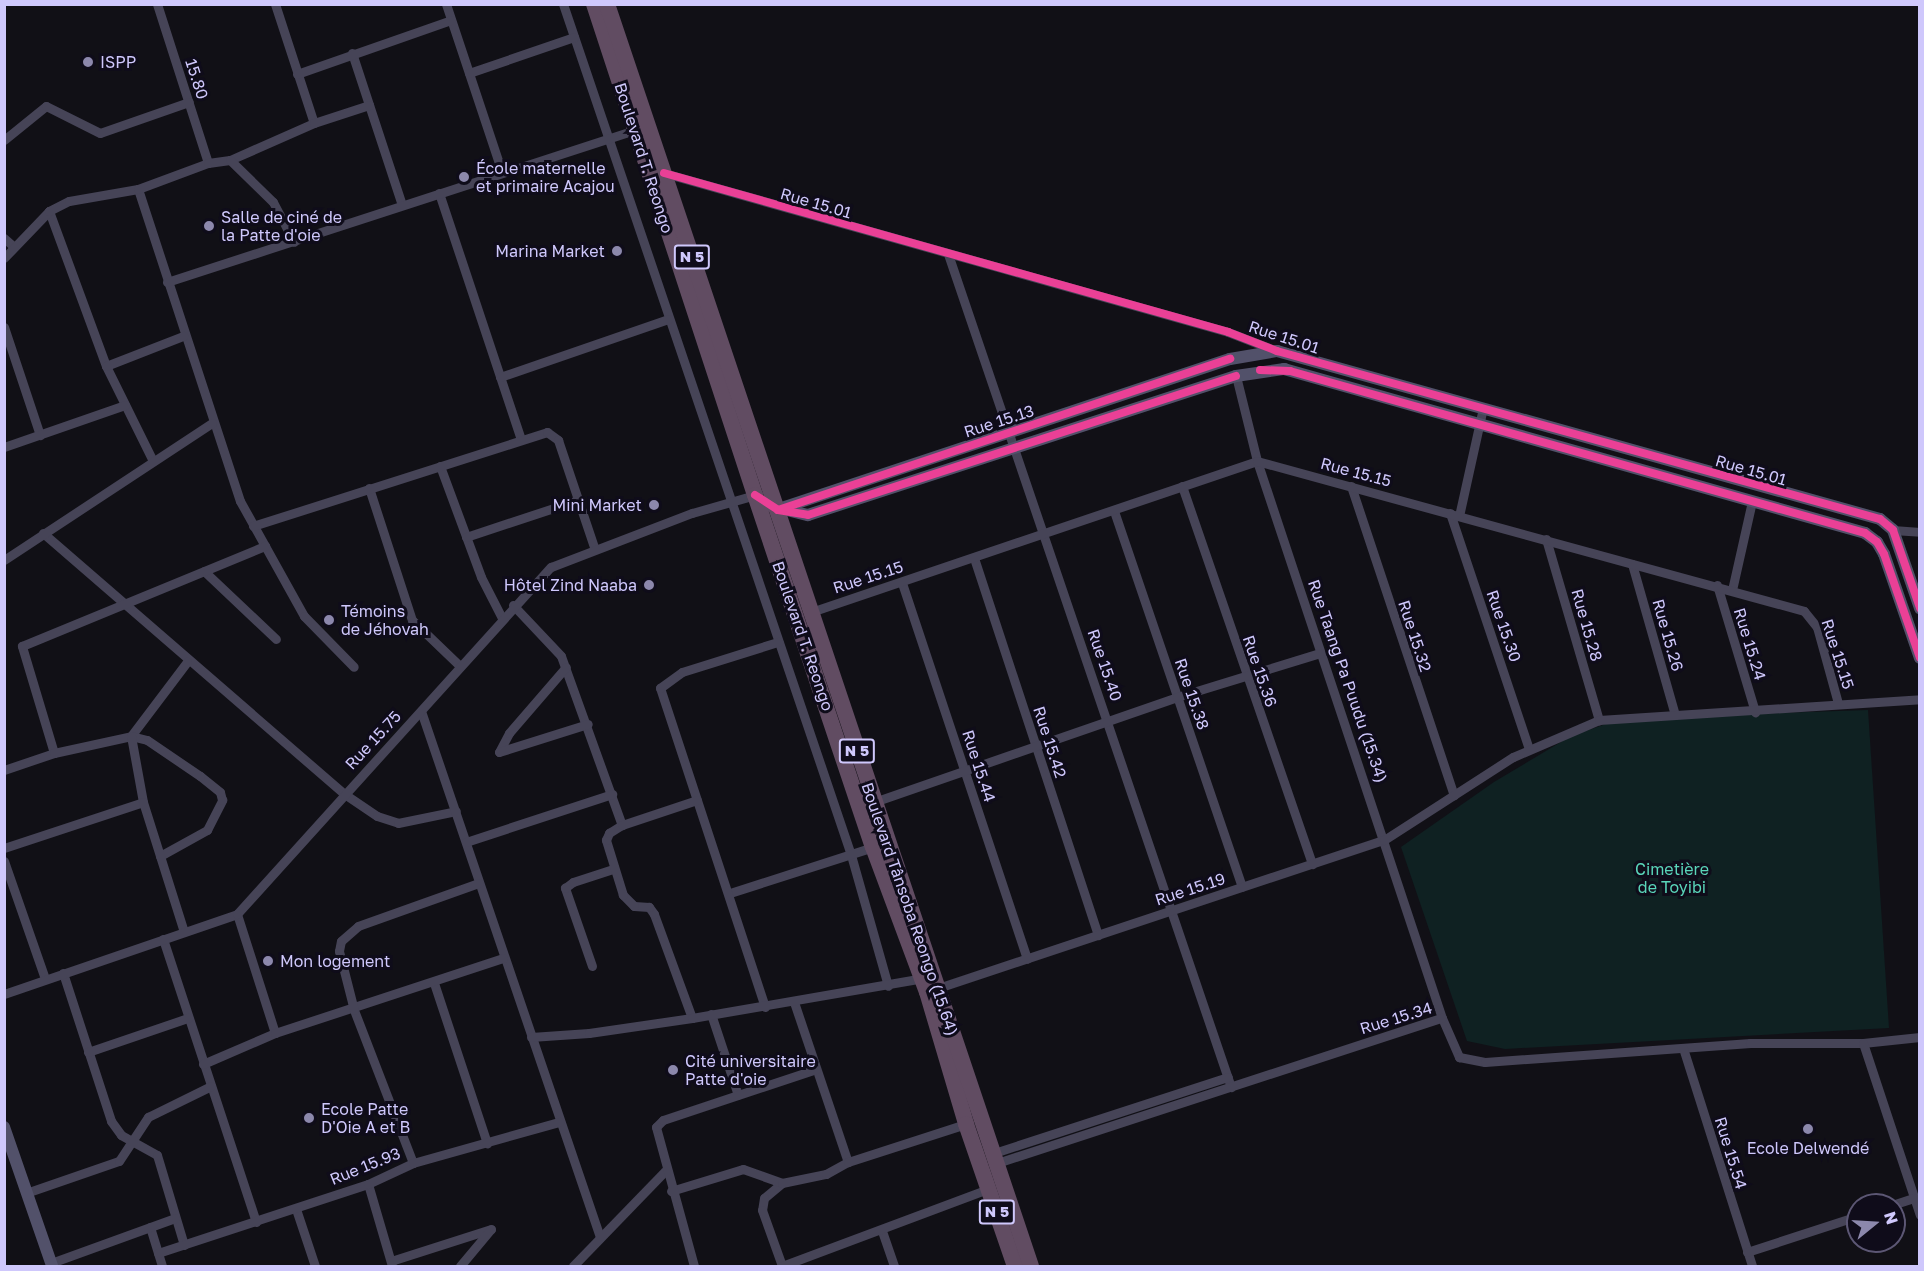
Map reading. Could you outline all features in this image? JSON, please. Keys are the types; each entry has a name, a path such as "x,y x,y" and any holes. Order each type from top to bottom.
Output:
{"highway":[{"name":"Boulevard T. Reongo","path":"594,4 873,847 929,984 966,1124 987,1161"},
{"name":"Boulevard Tânsoba Reongo (15.64)","path":"607,4 778,510 987,1161 1031,1266"},
{"name":"N 5","path":"996,1186 1015,1266"}],"main road":[{"name":"Rue 15.13","path":"778,510 1230,359 1277,351"},
{"name":"Rue 15.01","path":"1277,351 1880,519 1893,530"},
{"name":"Rue 15.01","path":"1236,376 1260,370 1290,371 1854,530 1874,538 1880,546 1920,658"},
{"name":"Rue 15.13","path":"755,495 778,510 808,515 1236,376"},
{"path":"1893,530 1920,608"},
{"path":"4,1128 51,1265"}],"street":[{"path":"275,4 314,123"},
{"path":"446,4 502,172"},
{"path":"563,4 729,501 851,855 888,986"},
{"name":"15.80","path":"160,5 208,163"},
{"path":"297,74 451,20"},
{"path":"469,73 574,38"},
{"path":"352,53 402,205"},
{"path":"4,140 46,106 100,133 189,102"},
{"path":"4,258 50,211 69,201 138,189 208,163 230,160 314,123 369,105"},
{"path":"167,282 634,130"},
{"path":"230,160 273,202 294,242"},
{"name":"Rue 15.01","path":"664,173 1228,333 1277,351"},
{"path":"138,189 212,423 253,526 312,626 354,668"},
{"path":"439,193 521,440"},
{"path":"50,211 106,366 153,461"},
{"path":"4,238 14,247"},
{"name":"Rue 15.40","path":"948,254 1008,433 1045,533 1230,1082"},
{"path":"500,377 668,320"},
{"path":"4,327 40,435"},
{"path":"106,366 183,336"},
{"name":"Rue Taang Pa Puudu (15.34)","path":"1236,376 1257,461 1442,1018"},
{"path":"4,447 125,405"},
{"path":"1454,514 1483,408"},
{"path":"4,547 7,559 212,423"},
{"path":"253,526 547,432 554,436 594,548"},
{"name":"Rue 15.15","path":"811,612 1257,461 1632,564 1717,585 1810,615 1838,703"},
{"path":"440,466 466,537 502,618"},
{"name":"Rue 15.36","path":"1182,486 1245,676 1312,864"},
{"name":"Rue 15.32","path":"1351,486 1454,795"},
{"path":"369,488 412,620 460,666"},
{"name":"Rue 15.75","path":"4,994 237,914 343,794 421,711 513,605 558,561 729,501 755,495"},
{"path":"466,537 578,500"},
{"name":"Rue 15.24","path":"1732,590 1752,501"},
{"name":"Rue 15.38","path":"1114,511 1242,887"},
{"name":"Rue 15.30","path":"1454,514 1529,749"},
{"name":"Rue 15.01","path":"1893,530 1920,532"},
{"path":"43,533 188,662 343,794 376,816 398,823 456,811"},
{"name":"Rue 15.28","path":"1546,539 1599,720"},
{"path":"54,753 22,646 265,546"},
{"name":"Rue 15.42","path":"974,558 1098,935"},
{"name":"Rue 15.26","path":"1632,564 1675,715"},
{"path":"204,571 276,639"},
{"name":"Rue 15.44","path":"902,583 1027,959"},
{"name":"Rue 15.24","path":"1717,585 1755,712"},
{"path":"513,605 554,646 566,667 622,825"},
{"path":"765,1007 730,893 660,688 682,672 778,642"},
{"path":"873,802 1036,748 1177,697 1320,652"},
{"path":"184,932 143,801 131,736 188,662"},
{"path":"566,667 509,733 499,752 588,724"},
{"name":"Rue 15.19","path":"531,1037 589,1034 888,986 929,984 1027,959 1384,840 1529,749 1599,720 1755,712 1838,703 1920,699"},
{"path":"421,711 503,958 600,1237"},
{"path":"4,770 54,753 131,736 147,740 200,776 220,792 222,800 207,830 160,856"},
{"path":"466,842 612,794"},
{"path":"692,1018 654,914 648,907 627,901 613,870 606,840 609,833 622,825 697,800"},
{"path":"4,848 143,801"},
{"path":"730,893 873,847"},
{"path":"4,861 45,979"},
{"path":"592,966 566,888 573,882 613,870"},
{"path":"413,1163 354,1010 339,951 344,935 358,926 479,883"},
{"path":"237,914 275,1033"},
{"path":"163,939 256,1222"},
{"path":"203,1064 275,1033 354,1010 503,958"},
{"path":"63,973 111,1121 121,1135 157,1155 184,1245"},
{"path":"434,983 487,1143"},
{"path":"794,1002 848,1162"},
{"path":"711,1014 738,1095"},
{"path":"88,1052 188,1018"},
{"name":"Rue 15.34","path":"987,1161 1230,1082 1442,1018 1459,1057 1467,1062 1683,1048 1863,1043 1920,1037"},
{"path":"1863,1043 1920,1215"},
{"name":"Rue 15.54","path":"1683,1048 1752,1266"},
{"path":"694,1266 665,1171 656,1133 659,1122 816,1069"},
{"path":"26,1193 120,1161 148,1118 211,1086"},
{"name":"Rue 15.93","path":"158,1253 368,1184 413,1163 559,1122"},
{"path":"966,1124 848,1162 826,1174 782,1183 764,1198 762,1210 782,1266 882,1231 996,1186"},
{"path":"671,1191 743,1169 782,1183"},
{"path":"573,1266 665,1171"},
{"path":"368,1184 392,1264 491,1229 460,1266"},
{"path":"1906,1201 1914,1198"},
{"path":"296,1209 315,1266"},
{"path":"51,1265 175,1218"},
{"path":"1747,1252 1846,1220"},
{"path":"150,1227 162,1266"},
{"path":"882,1231 894,1266"}],"green space":[{"name":"Cimetière de Toyibi","path":"1868,710 1889,1028 1505,1049 1467,1041 1401,847 1494,782 1571,736 1606,724 1662,717"}],"cycle path":[{"path":"664,173 1228,332 1277,351 1880,519 1893,530 1920,608"},
{"path":"778,510 1230,359"},
{"path":"1260,370 1290,371 1865,533 1877,542 1884,554 1920,658"},
{"path":"755,495 778,510 808,515 1236,376"}],"place":[{"name":"ISPP","path":"88,62"},
{"name":"École maternelle et primaire Acajou","path":"464,177"},
{"name":"Salle de ciné de la Patte d'oie","path":"209,226"},
{"name":"Marina Market","path":"617,251"},
{"name":"Mini Market","path":"654,505"},
{"name":"Hôtel Zind Naaba","path":"649,585"},
{"name":"Témoins de Jéhovah","path":"329,620"},
{"name":"Mon logement","path":"268,961"},
{"name":"Cité universitaire Patte d'oie","path":"673,1070"},
{"name":"Ecole Patte D'Oie A et B","path":"309,1118"},
{"name":"Ecole Delwendé","path":"1808,1129"}]}
